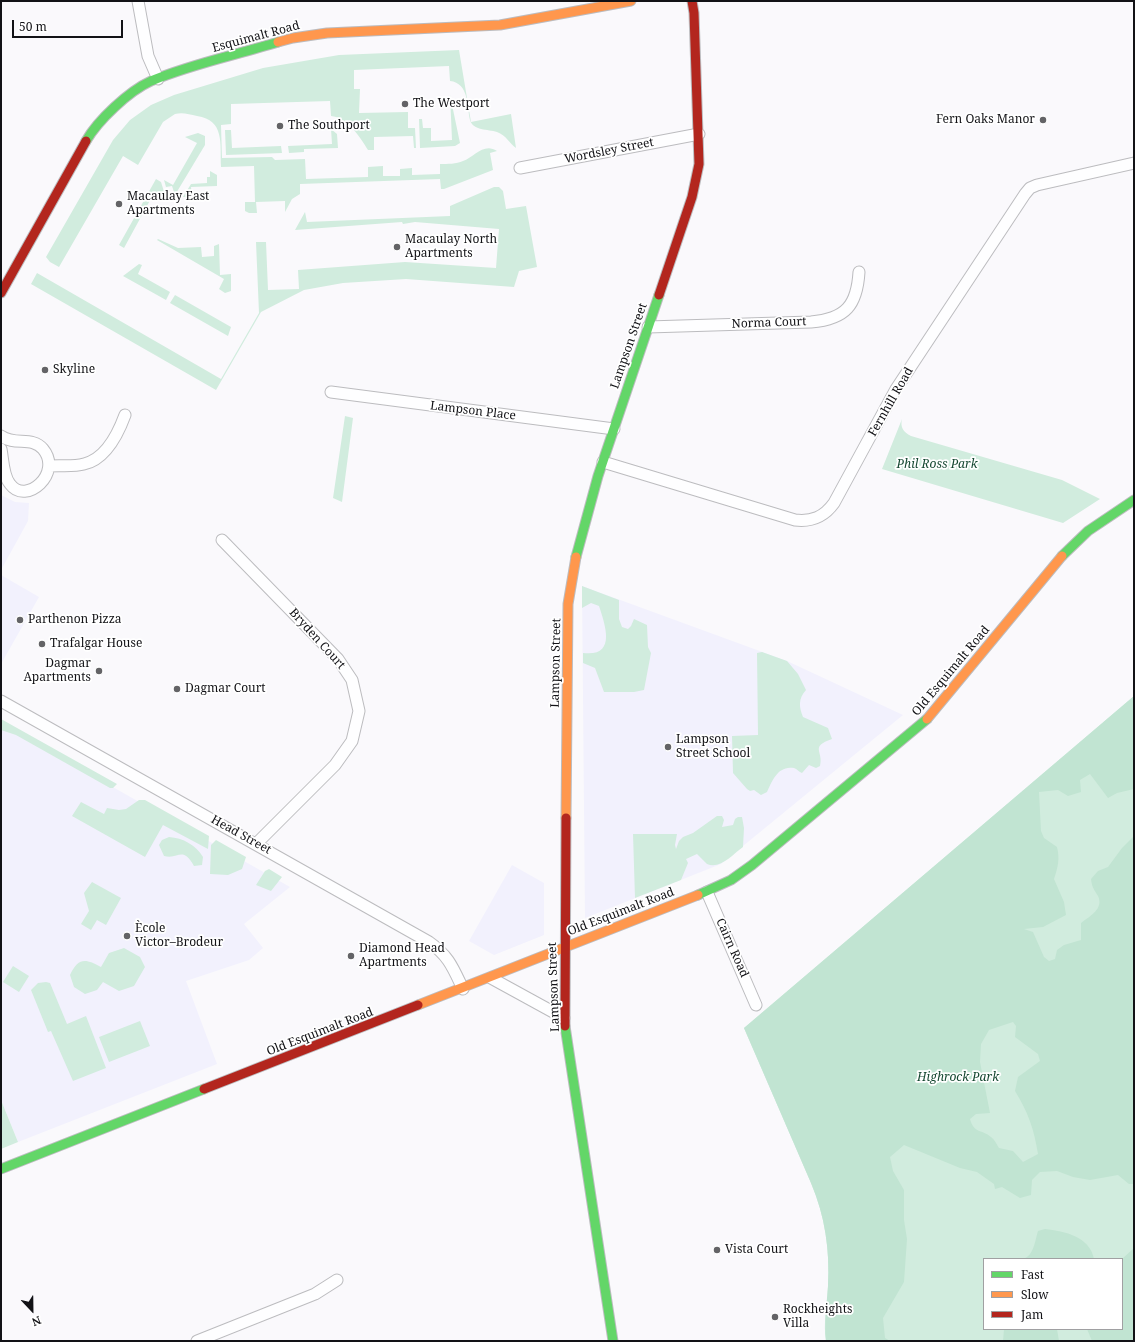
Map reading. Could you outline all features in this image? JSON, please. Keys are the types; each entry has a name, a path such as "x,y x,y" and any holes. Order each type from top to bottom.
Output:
{"main road":[{"name":"Esquimalt Road","path":"1,293 88,138 98,124 122,101 136,91 158,79 252,48 293,38 327,33 500,25 631,1"},
{"name":"Lampson Street","path":"613,1341 564,1018 568,604 573,567 580,536 603,462 692,197 699,164 699,134 692,1"},
{"name":"Old Esquimalt Road","path":"1,1169 491,978 707,892 731,880 752,865 923,724 1068,549 1088,531 1134,500"}],"street":[{"path":"138,1 148,56 158,79"},
{"name":"Wordsley Street","path":"520,168 699,134"},
{"name":"Fernhill Road","path":"603,462 795,520 813,520 821,517 834,503 896,389 1025,194 1037,185 1134,163"},
{"name":"Norma Court","path":"648,327 811,322 828,319 843,312 854,301 857,293 859,272"},
{"name":"Lampson Place","path":"331,392 614,429"},
{"path":"49,466 75,465 94,460 102,454 116,435 124,415"},
{"path":"1,436 8,441 32,442 43,449 49,466 48,474 40,485 29,491 15,489 7,478 1,449"},
{"name":"Bryden Court","path":"222,540 338,658 352,680 359,711 352,741 335,765 256,844"},
{"name":"Head Street","path":"1,701 429,942 450,960 463,989"},
{"name":"Cairn Road","path":"707,892 756,1005"},
{"path":"491,978 564,1018"},
{"path":"197,1341 315,1294 337,1280"}],"shaded area":[{"path":"1,495 15,502 29,503 28,521 1,570"},
{"path":"1,575 39,597 1,664"},
{"path":"582,586 787,661 903,715 721,864 585,918"},
{"name":"Ècole Victor–Brodeur","path":"1,724 290,887 244,924 263,948 249,960 186,981 217,1064 18,1142 1,1100"},
{"path":"512,865 544,883 544,935 494,955 469,941"}],"green space":[{"path":"459,50 471,122 466,96 461,86 450,81 449,66 354,70 354,89 360,89 359,113 408,112 408,128 415,128 416,148 414,148 413,136 374,137 374,150 368,150 348,124 337,117 331,116 330,101 231,104 231,124 221,125 222,158 272,157 275,160 305,159 306,179 368,177 368,167 383,166 383,176 400,176 400,169 412,168 412,175 440,174 440,164 460,162 483,149 488,148 497,151 490,153 493,170 444,189 441,189 440,179 300,184 300,194 292,199 285,212 285,201 256,202 257,213 249,213 245,211 245,202 255,202 254,166 221,167 220,142 217,128 206,118 178,113 163,122 138,165 123,156 59,267 50,262 46,257 113,140 130,120 151,105 174,95 263,68 339,55"},
{"path":"450,95 460,143 455,146 420,148 419,119 422,119 423,128 431,128 431,141 452,140"},
{"path":"511,114 516,148 500,133 474,126 471,122"},
{"path":"331,129 337,134 338,148 304,149 304,152 289,153 288,146 332,144"},
{"path":"225,130 231,130 232,148 281,146 282,153 226,155"},
{"path":"198,133 205,136 205,145 175,195 172,186 166,187 164,180 173,185 197,143 185,137"},
{"path":"210,171 217,175 217,186 191,187 192,197 183,197 191,184 207,183 207,177 210,177"},
{"path":"156,179 161,182 166,198 154,193 124,248 119,245"},
{"path":"494,187 499,187 503,191 506,209 526,206 537,267 519,271 514,287 406,279 343,283 304,290 261,312 216,390 31,284 37,273 221,379 259,313 256,242 266,242 268,290 299,289 298,270 405,262 496,268 499,229 415,222 403,224 402,222 295,230 305,212 307,222 450,216 450,206"},
{"path":"158,239 178,248 201,247 202,257 214,256 214,246 219,244 220,275 231,274 231,291 225,293 219,289 224,279 157,240"},
{"path":"139,264 142,265 138,274 170,292 166,300 123,276"},
{"path":"175,295 231,327 228,336 170,303"},
{"path":"345,416 353,418 342,502 333,498"},
{"name":"Phil Ross Park","path":"902,419 901,424 903,429 911,436 1062,480 1100,499 1063,523 882,469"},
{"path":"582,586 619,600 619,619 622,627 628,629 634,619 647,625 648,647 651,653 644,690 634,692 604,692 595,668 583,663 583,653 593,653 600,650 604,645 606,631 599,606 591,603 582,608"},
{"path":"762,652 787,661 798,674 806,690 800,700 803,717 828,728 832,739 821,744 819,747 821,761 820,766 816,768 809,765 802,773 794,768 784,769 776,775 767,792 761,795 754,790 750,791 747,789 733,773 732,736 758,735 757,653"},
{"name":"Highrock Park","path":"1134,696 1134,1341 826,1341 825,1321 828,1286 828,1259 826,1233 820,1208 811,1183 744,1028"},
{"name":"Highrock Park","path":"1134,696 1134,789 1117,793 1108,798 1090,774 1080,780 1081,792 1068,796 1058,790 1039,792 1041,831 1044,838 1057,847 1058,863 1054,879 1064,902 1066,915 1043,927 1024,929 1033,932 1044,957 1049,961 1055,959 1057,950 1064,945 1081,940 1081,923 1095,912 1099,905 1098,896 1091,879 1098,871 1108,867 1122,848 1134,836 1134,1184 1129,1184 1118,1175 1090,1180 1073,1177 1057,1171 1040,1172 1032,1180 1031,1195 1020,1198 1002,1187 995,1189 994,1184 977,1172 960,1168 904,1145 890,1157 893,1171 904,1190 904,1220 907,1239 904,1282 883,1318 885,1338 890,1341 826,1341 825,1321 828,1286 828,1259 826,1233 820,1208 811,1183 744,1028","holes":["1013,1022 1016,1026 1015,1037 1038,1054 1040,1061 1018,1077 1015,1091 1024,1106 1030,1121 1038,1154 1023,1162 1013,1151 999,1148 991,1137 976,1129 970,1119 976,1114 990,1113 980,1062 981,1044 989,1030"]},
{"path":"1,719 117,784 113,788 110,788 16,735 1,730"},
{"path":"139,800 145,800 209,836 208,849 163,825 145,857 72,816 81,802 104,814 107,808 119,810 126,809"},
{"path":"717,816 722,816 724,820 722,827 733,825 735,819 742,817 744,828 743,847 717,865 707,864 697,854 686,859 688,863 681,880 635,898 633,834 677,834 675,845 676,849 679,841 683,837 693,833"},
{"path":"169,837 189,843 197,849 203,857 202,865 194,866 186,856 183,855 169,857 164,856 159,845 162,840"},
{"path":"216,840 246,857 242,869 228,875 210,874 211,845"},
{"path":"269,869 282,877 271,891 256,885 265,871"},
{"path":"92,882 121,898 106,925 97,920 91,930 81,924 89,911 84,893"},
{"path":"124,948 140,957 145,967 134,986 119,991 103,982 97,990 85,994 74,987 70,975 76,965 82,961 86,961 101,967 109,953"},
{"path":"13,966 29,976 19,992 3,982"},
{"path":"38,983 50,983 67,1024 86,1016 106,1068 73,1081 51,1031 48,1032 31,990"},
{"path":"140,1021 150,1046 109,1062 99,1037"},
{"path":"1,1100 18,1142 1,1149"},
{"path":"1045,1229 1061,1231 1076,1236 1092,1251 1094,1258 1025,1258 1030,1255 1032,1251 1038,1231"},
{"path":"1134,1248 1134,1341 1092,1341 1087,1330 1123,1330 1123,1258"},
{"path":"1004,1330 1057,1330 1059,1341 1003,1341"}],"traffic: fast":[{"path":"86,141 106,115 133,92 151,81 198,65 278,42"},
{"path":"576,557 598,476 659,295"},
{"path":"1062,556 1088,531 1134,500"},
{"path":"698,895 731,880 752,865 927,719"},
{"path":"565,1026 613,1341"},
{"path":"1,1169 204,1089"}],"traffic: slow":[{"path":"278,42 293,38 327,33 500,25 631,1"},
{"path":"927,719 1062,556"},
{"path":"566,818 568,604 576,557"},
{"path":"418,1005 698,895"}],"traffic: jam":[{"path":"659,295 692,197 699,164 694,13 692,1"},
{"path":"1,293 86,141"},
{"path":"565,1026 566,818"},
{"path":"204,1089 418,1005"}],"place":[{"name":"The Westport","path":"405,104"},
{"name":"Fern Oaks Manor","path":"1043,120"},
{"name":"The Southport","path":"280,126"},
{"name":"Macaulay East Apartments","path":"119,204"},
{"name":"Macaulay North Apartments","path":"397,247"},
{"name":"Skyline","path":"45,370"},
{"name":"Parthenon Pizza","path":"20,620"},
{"name":"Trafalgar House","path":"42,644"},
{"name":"Dagmar Apartments","path":"99,671"},
{"name":"Dagmar Court","path":"177,689"},
{"name":"Lampson Street School","path":"668,747"},
{"name":"Ècole Victor–Brodeur","path":"127,936"},
{"name":"Diamond Head Apartments","path":"351,956"},
{"name":"Vista Court","path":"717,1250"},
{"name":"Rockheights Villa","path":"775,1317"}]}
